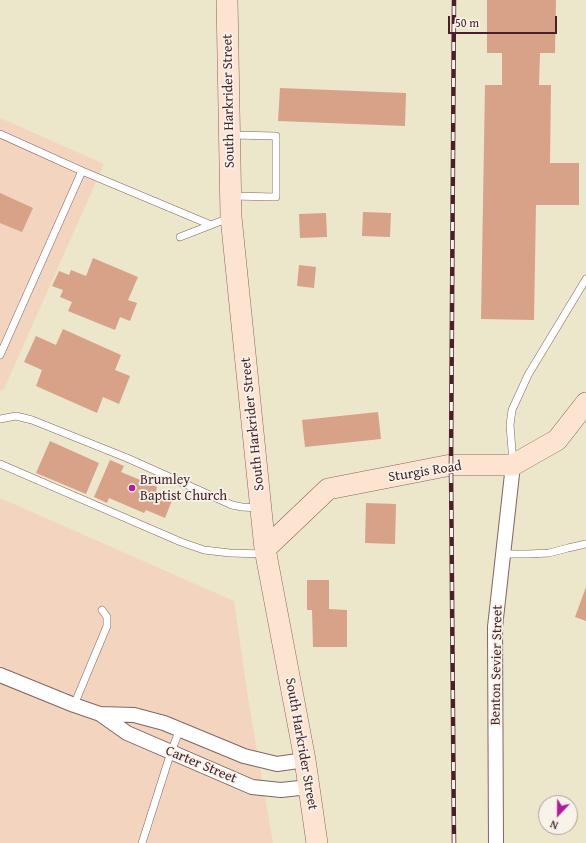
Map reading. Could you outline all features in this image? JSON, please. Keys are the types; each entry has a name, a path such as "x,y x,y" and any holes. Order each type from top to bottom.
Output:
{"main road":[{"name":"South Harkrider Street","path":"227,0 231,217 261,508 266,551 305,760 317,843"},
{"path":"513,465 556,440 586,404"},
{"name":"Sturgis Road","path":"266,551 328,489 451,465 513,465"}],"street":[{"name":"Benton Sevier Street","path":"496,843 495,626 513,465"},
{"name":"Carter Street","path":"0,675 100,714 127,733 252,787 281,790 309,787"},
{"name":"Carter Street","path":"100,714 134,715 164,723 244,756 277,764 305,760"}],"lane":[{"path":"0,134 82,171 211,225"},
{"path":"230,135 276,136 276,197 231,196"},
{"path":"0,355 82,171"},
{"path":"180,237 231,217"},
{"path":"513,465 510,426 512,410 528,375 586,280"},
{"path":"0,419 16,416 32,420 127,458 232,505 261,508"},
{"path":"0,464 180,542 204,550 230,553 266,551"},
{"path":"504,554 549,552 586,544"},
{"path":"74,705 107,626 107,617 102,610"},
{"path":"142,843 180,729"}],"shaded area":[{"path":"0,118 104,164 4,389 0,391"},
{"path":"0,498 234,601 248,698 273,843 0,843"}],"building":[{"path":"487,0 556,0 555,53 540,53 539,85 551,85 550,163 579,163 579,205 536,205 534,320 481,319 485,85 502,85 502,53 487,53"},
{"path":"280,88 406,93 405,126 278,121"},
{"path":"0,193 33,208 22,232 0,223"},
{"path":"363,212 391,213 390,237 362,236"},
{"path":"326,213 327,237 300,238 299,214"},
{"path":"93,258 138,277 128,300 137,303 130,321 120,317 115,330 68,311 72,302 60,297 63,290 52,286 59,271 69,275 71,270 86,276"},
{"path":"299,265 316,267 314,288 297,286"},
{"path":"63,329 121,355 115,370 130,376 119,404 103,397 97,413 36,386 42,370 24,362 36,336 56,345"},
{"path":"378,412 381,439 305,447 302,420"},
{"path":"50,441 99,463 86,494 36,473"},
{"path":"110,460 124,466 121,472 157,487 156,491 173,498 165,518 146,510 144,513 109,498 107,503 94,497"},
{"path":"366,503 396,504 395,544 365,543"},
{"path":"307,580 329,580 329,609 347,610 347,647 313,647 312,610 307,610"},
{"path":"586,587 586,621 575,617"}],"railway":[{"path":"454,0 451,465 454,843"}],"place":[{"name":"Brumley Baptist Church","path":"132,488"}]}
